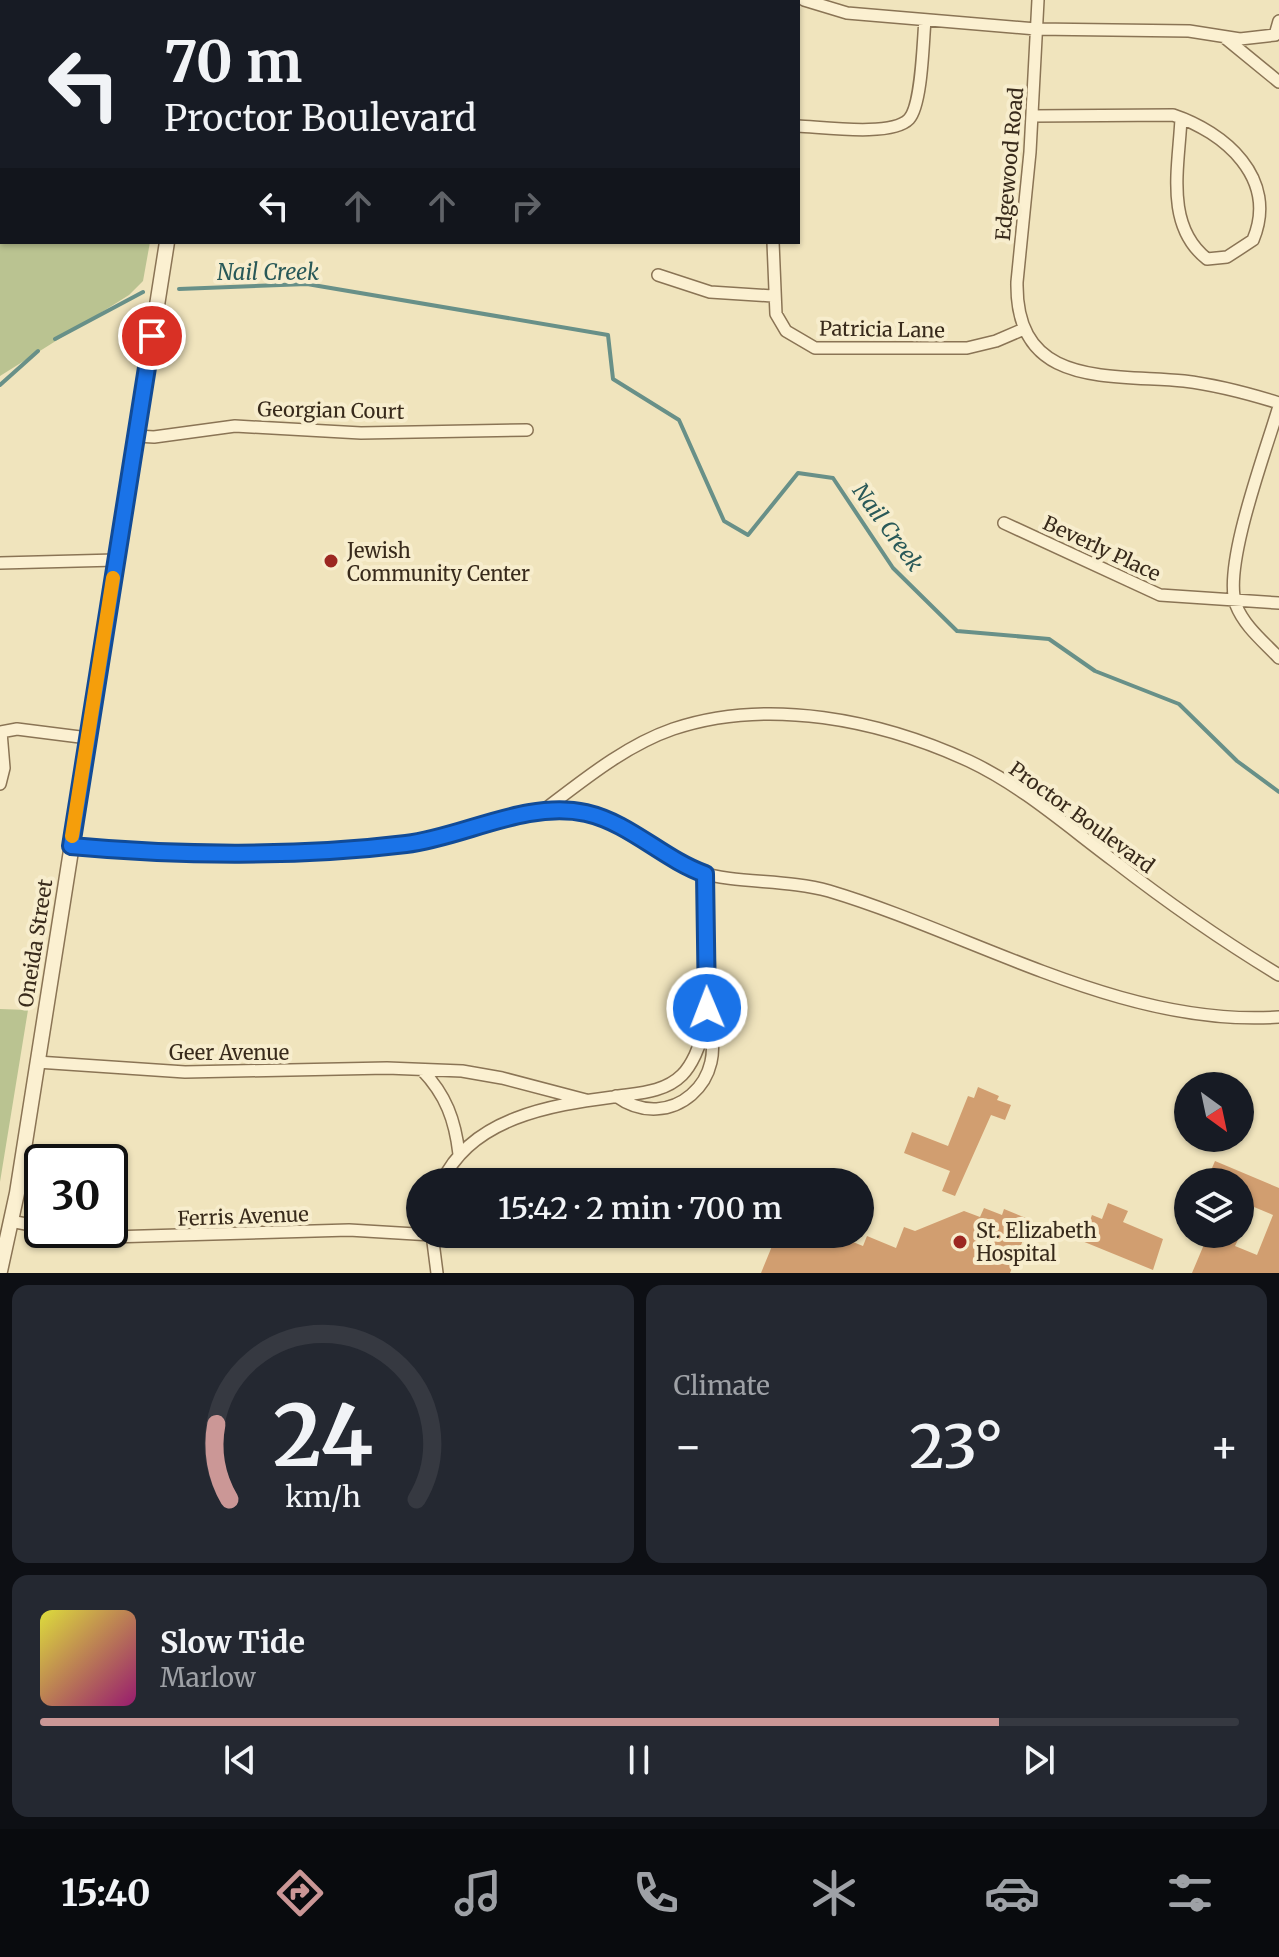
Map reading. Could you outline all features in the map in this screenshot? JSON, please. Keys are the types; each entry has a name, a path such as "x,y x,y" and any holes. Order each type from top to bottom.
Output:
{"street":[{"path":"804,0 847,13 925,20 1036,29 1189,31 1240,39 1275,35 1279,21"},
{"name":"Edgewood Road","path":"1024,329 1016,304 1038,0"},
{"path":"800,126 894,129 909,119 917,95 925,20"},
{"path":"1223,35 1279,82"},
{"path":"1032,116 1139,113 1181,118 1213,131 1235,146 1253,168 1263,205 1256,235 1227,257 1207,259 1193,248 1183,232 1178,214 1181,118"},
{"name":"Oneida Street","path":"0,1271 37,1062 167,244"},
{"name":"Patricia Lane","path":"773,244 772,296 776,314 786,331 815,348 916,351 967,348 996,341 1024,329"},
{"path":"658,275 710,292 772,296"},
{"path":"1024,329 1037,350 1060,366 1094,375 1223,386 1279,404 1243,521 1236,603 1249,627 1279,658"},
{"name":"Georgian Court","path":"136,436 154,437 235,426 361,433 527,430"},
{"name":"Beverly Place","path":"1004,523 1160,595 1236,603 1279,603"},
{"path":"0,563 116,560"},
{"name":"Proctor Boulevard","path":"539,813 624,753 671,729 721,718 766,713 846,722 925,744 1004,781 1186,917 1279,975"},
{"path":"0,784 4,768 0,732 31,730 88,738"},
{"name":"Proctor Boulevard","path":"71,846 327,853 412,843 539,813 563,811 603,819 672,860 705,874 782,881 826,890 1053,976 1180,1011 1279,1017"},
{"path":"450,1168 459,1154 482,1134 511,1121 586,1100 648,1092 681,1076 694,1054 706,1020 705,874"},
{"path":"616,1096 636,1106 655,1108 681,1103 693,1095 706,1077 714,1051 713,1036 706,1020"},
{"name":"Geer Avenue","path":"37,1062 185,1072 422,1070 502,1078 586,1100"},
{"path":"422,1070 444,1097 455,1123 459,1154"},
{"path":"10,1221 24,1224"},
{"name":"Ferris Avenue","path":"128,1236 349,1230 406,1233"},
{"path":"434,1248 437,1273"}],"green space":[{"path":"0,244 150,244 143,281 129,295 0,376"},
{"path":"0,1009 28,1010 0,1182"}],"building":[{"path":"978,1087 1011,1105 1005,1120 991,1115 955,1196 942,1191 950,1171 904,1153 912,1132 948,1146 968,1096 974,1098"},
{"path":"1215,1161 1232,1168 1212,1168"},
{"path":"1254,1177 1279,1188 1279,1273 1192,1273 1203,1248 1240,1248 1257,1255 1273,1215 1254,1207"},
{"path":"1108,1203 1128,1211 1123,1222 1163,1239 1153,1270 1082,1241 1092,1215 1102,1219"},
{"name":"St. Elizabeth Hospital","path":"984,1208 1002,1215 1004,1209 1031,1220 1010,1273 761,1273 771,1248 874,1248 874,1239 896,1248 904,1227 915,1231 964,1211 980,1217"}],"waterway":[{"name":"Nail Creek","path":"179,289 307,284 608,335 613,379 679,420 724,521 748,535 798,473 833,478 893,568 957,631 1049,639 1095,671 1179,704 1237,761 1279,792"},
{"name":"Nail Creek","path":"55,339 143,292"},
{"name":"Nail Creek","path":"0,385 38,351"}],"slow traffic":[{"path":"72,836 113,578"}],"place":[{"name":"Jewish Community Center","path":"331,561"},
{"name":"St. Elizabeth Hospital","path":"960,1242"}],"route":[{"path":"152,336 71,846 327,853 412,843 539,813 585,813 603,819 672,860 705,874 707,1008"}]}
